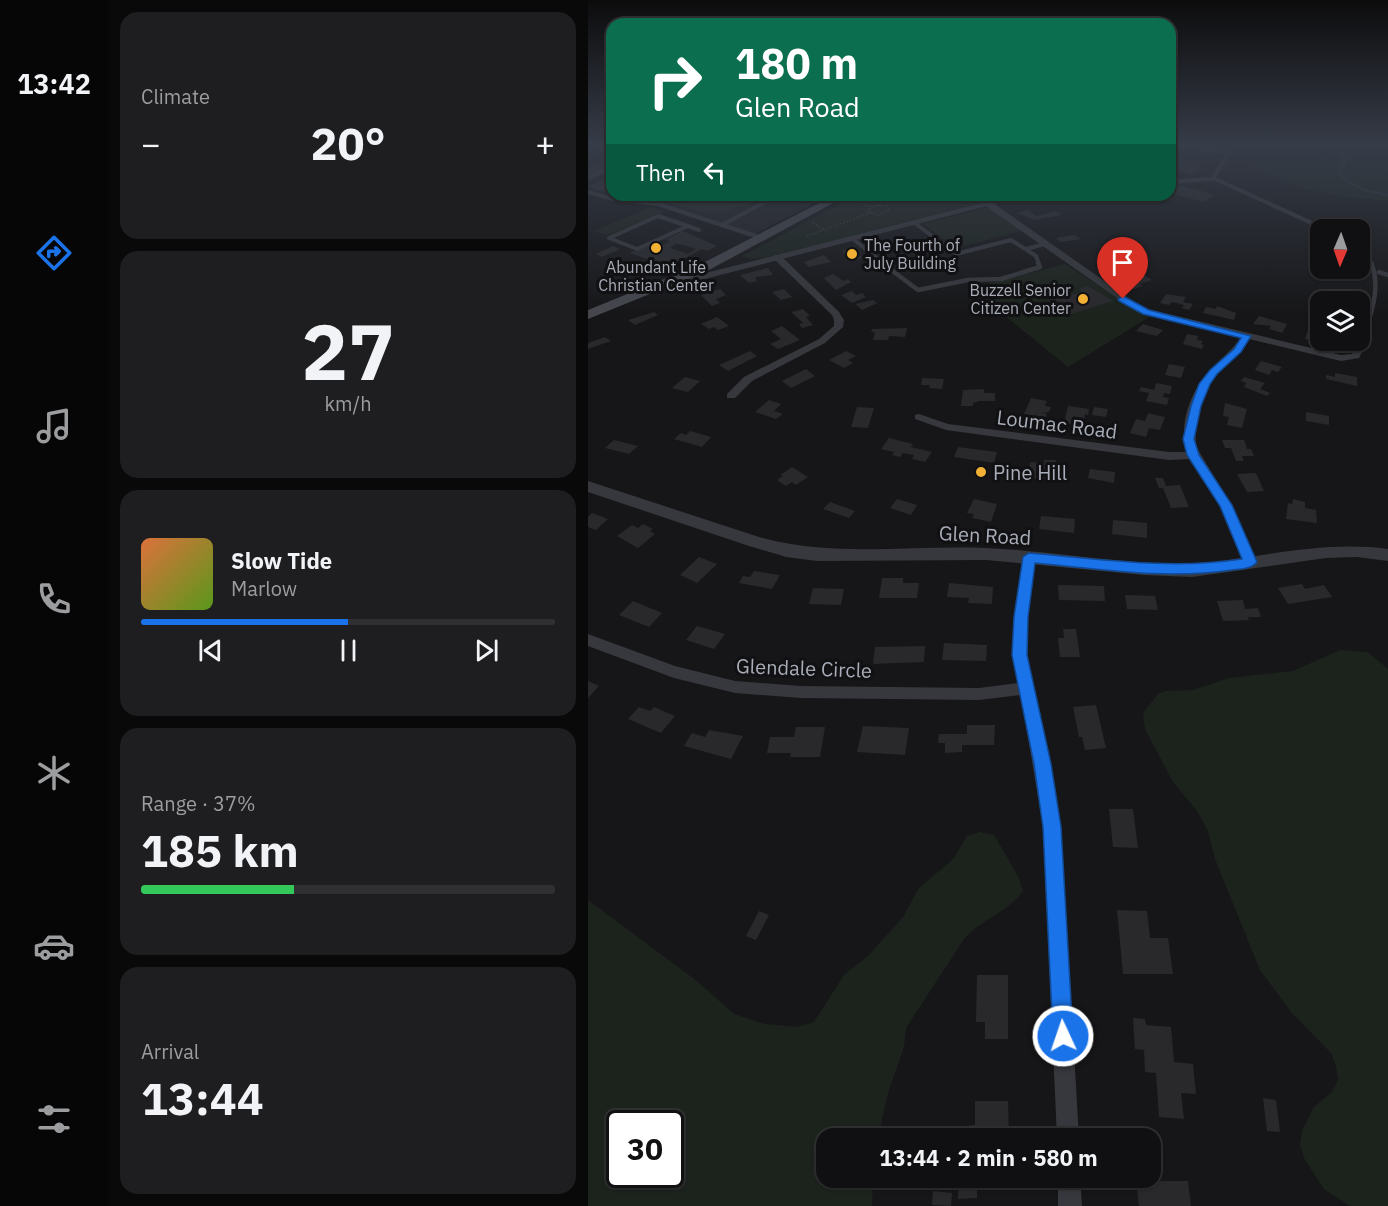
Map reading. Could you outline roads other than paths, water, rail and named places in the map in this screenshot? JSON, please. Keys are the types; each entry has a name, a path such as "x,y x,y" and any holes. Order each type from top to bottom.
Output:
{"main road":[{"path":"588,315 658,288 730,255 834,202"}],"street":[{"path":"658,288 1000,202"},
{"path":"990,205 1140,310 1310,350"},
{"path":"730,255 741,262 761,261"},
{"path":"731,396 748,379 822,341 839,325 836,314 777,257"},
{"path":"1246,336 1238,350 1213,372 1202,389 1189,435 1193,455 1226,505 1250,562"},
{"path":"1314,351 1345,358 1356,356 1358,351"},
{"name":"Loumac Road","path":"919,417 946,427 1169,456 1193,455"},
{"name":"Glen Road","path":"588,486 754,542 797,553 827,556 956,553 1029,557 1168,570 1202,570 1326,552 1388,555"},
{"path":"1029,557 1019,645 1052,827 1067,1128"},
{"name":"Glendale Circle","path":"588,640 674,672 735,687 801,692 979,694 1025,688"},
{"path":"1069,1188 1070,1206"}],"lane":[{"path":"643,202 658,204 762,238"},
{"path":"722,225 766,202"},
{"path":"1266,202 1310,222"},
{"path":"688,226 637,249 610,239 611,236 657,216 688,226 699,230"},
{"path":"853,238 918,290 968,280 1001,279 1040,268 1037,258 1011,240 956,254 915,224"},
{"path":"1026,249 1045,244"},
{"path":"1370,257 1378,272 1379,280 1370,314"},
{"path":"1378,272 1388,275"}],"place":[{"name":"Abundant Life Christian Center","path":"656,248"},
{"name":"The Fourth of July Building","path":"852,254"},
{"name":"Buzzell Senior Citizen Center","path":"1083,299"},
{"name":"Pine Hill","path":"981,472"}]}
